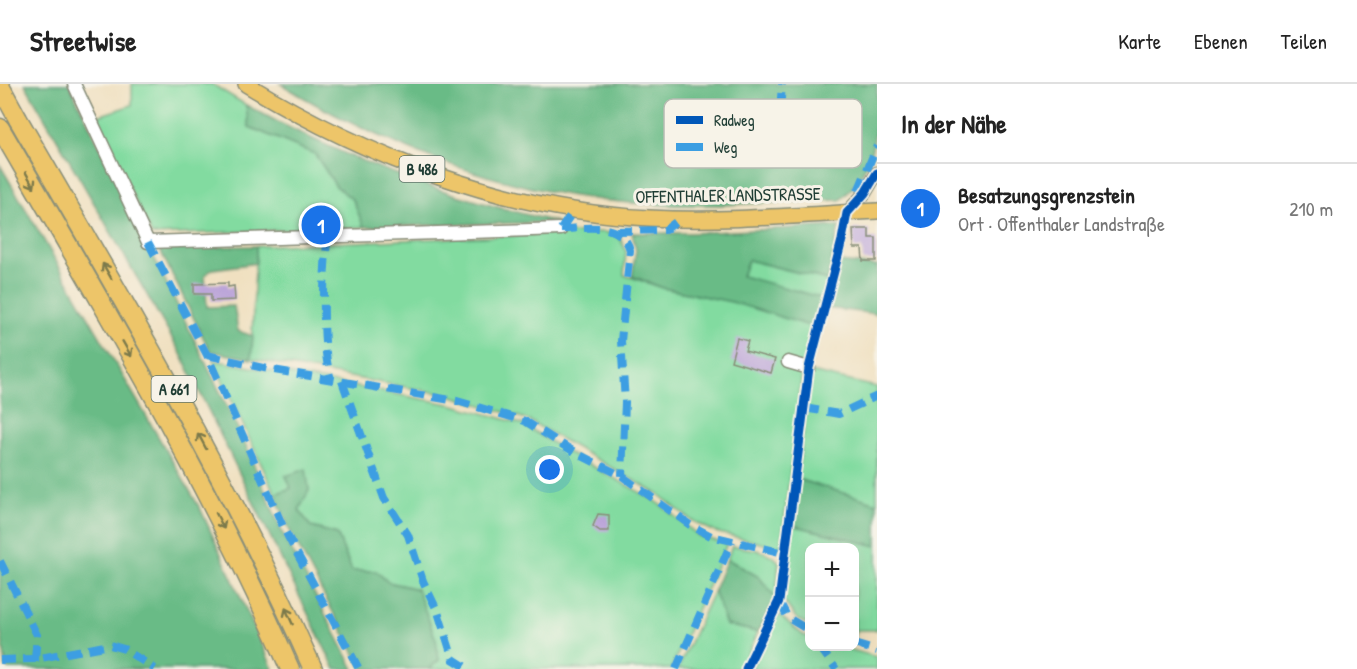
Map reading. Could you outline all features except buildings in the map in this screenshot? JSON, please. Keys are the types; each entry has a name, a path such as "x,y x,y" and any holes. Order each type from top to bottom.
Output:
{"highway":[{"name":"A 661","path":"0,87 188,414 271,574 313,669"},
{"name":"A 661","path":"0,129 174,432 249,579 290,669"}],"main road":[{"name":"OFFENTHALER LANDSTRASSE","path":"246,84 319,125 439,176 509,196 574,210 648,218 877,211"}],"street":[{"path":"0,87 8,84"},
{"path":"74,84 148,242 561,229"},
{"path":"847,213 865,193 877,173"},
{"path":"788,362 809,368"}],"green space":[{"path":"25,84 69,84 244,441 282,532 354,669 335,669 180,352"},
{"path":"132,84 212,84 246,105 249,127 315,154 336,186 353,200 364,227 152,235 95,117 132,105"},
{"path":"281,84 877,84 875,132 868,161 852,188 840,200 668,205 596,199 549,191 455,166 366,130"},
{"path":"246,105 320,142 397,174 477,201 557,222 364,227 353,200 336,186 315,154 249,127"},
{"path":"0,165 201,510 273,669 8,669 6,666 0,625"},
{"path":"839,226 828,280 748,260 742,276 823,298 816,328 732,302 663,288 632,276 636,250 632,233 691,233"},
{"path":"604,232 619,236 626,251 624,275 663,288 732,302 748,260 828,280 802,373 781,548 715,532 691,520 658,494 526,419 449,395 251,359 256,246"},
{"path":"256,246 256,263 213,269 205,275 207,307 234,306 238,331 253,336 251,359 210,351 159,248"},
{"path":"839,262 877,266 877,314 827,308"},
{"path":"213,360 454,405 522,424 572,455 656,501 699,536 727,544 671,669 429,669 439,660 417,589 388,582 376,571 352,571 337,534 311,527 299,510 309,490 286,476 292,488 275,494"},
{"path":"811,372 877,387 877,503 797,479"},
{"path":"306,469 309,490 299,510 311,527 337,534 352,571 376,571 388,582 417,589 436,640 439,660 429,669 363,669 289,529 275,494 291,488 286,476"},
{"path":"797,479 877,503 877,546 792,525"},
{"path":"792,525 877,546 877,630 859,630 859,543 805,543 805,623 797,619 783,600"},
{"path":"732,546 764,552 779,562 776,598 759,577 727,559"},
{"path":"727,559 759,577 776,598 758,632 726,625 714,590"},
{"path":"714,590 726,625 758,632 741,669 678,669"},
{"path":"778,614 805,636 805,651 855,651 877,657 877,669 751,669"}],"marked path":[{"path":"781,99 782,84"},
{"path":"858,191 877,146"},
{"path":"561,229 574,210"},
{"path":"617,231 665,230 681,218"},
{"path":"561,229 602,228 611,230 626,240 630,250 621,341 625,402 622,476"},
{"path":"328,236 324,309 326,349 331,379"},
{"path":"148,242 207,355 285,531 359,669"},
{"path":"207,355 268,369 457,401 525,421 576,453 622,476 690,525 711,536 784,553"},
{"path":"342,381 384,498 408,535 423,581 438,612 453,659 469,669"},
{"path":"804,408 839,414 877,396"},
{"path":"676,669 732,541"},
{"path":"0,561 37,635 35,659 110,645 124,649 155,669"},
{"path":"779,601 788,618 805,628"},
{"path":"859,646 877,651"},
{"path":"823,651 836,669"},
{"path":"0,660 35,659 36,669"}],"cycle path":[{"path":"746,669 779,601 809,368 847,213 865,193 877,173"}],"place":[{"name":"Besatzungsgrenzstein","path":"321,225"}]}
